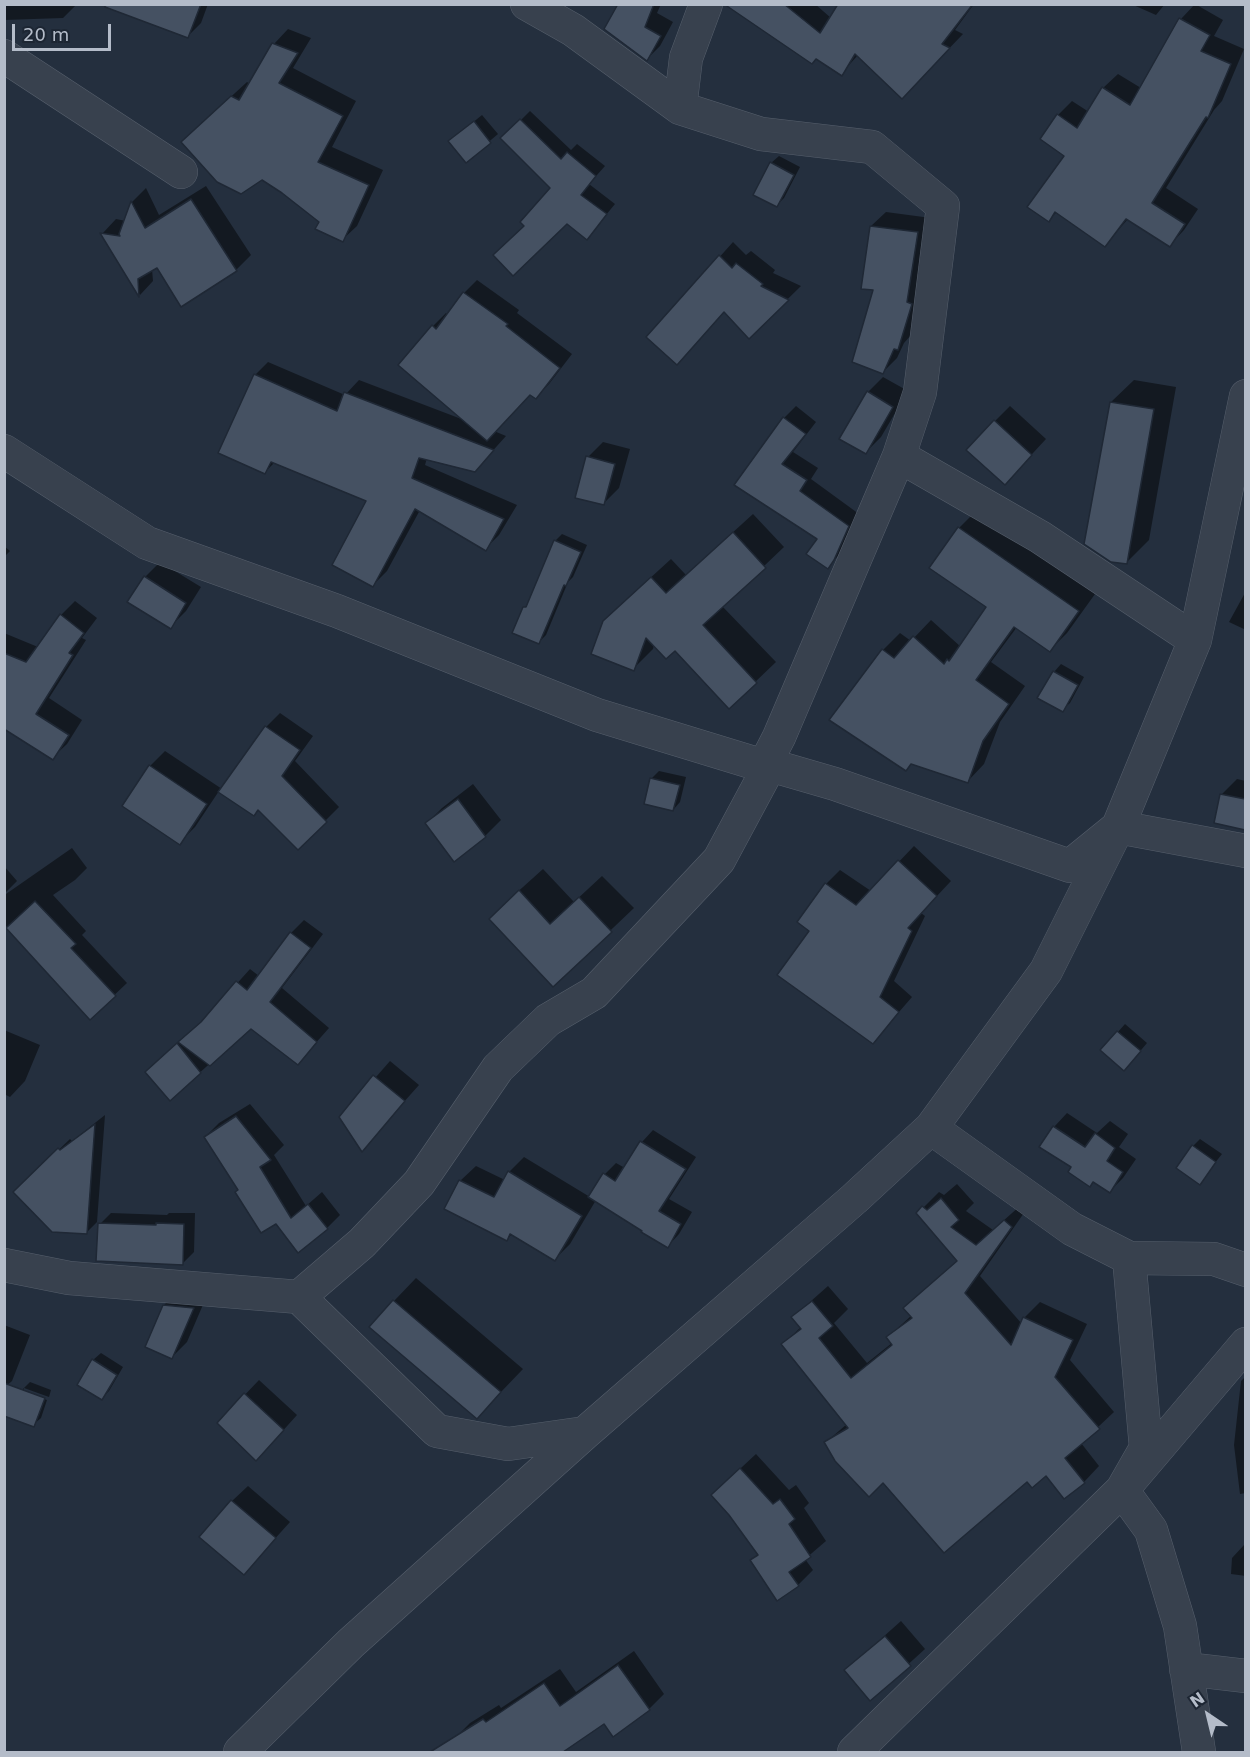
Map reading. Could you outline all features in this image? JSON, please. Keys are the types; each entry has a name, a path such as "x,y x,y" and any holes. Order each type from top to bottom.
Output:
{"street":[{"path":"299,1297 362,1243 419,1183 498,1068 548,1020 594,993 720,860 763,778 764,766 779,737 899,456 920,392 943,206 872,147 761,134 680,108 573,30 527,4"},
{"path":"680,108 686,58 706,4"},
{"path":"4,57 180,172"},
{"path":"240,1752 351,1643 585,1432 854,1199 931,1128 1046,972 1118,827 1195,640 1245,396"},
{"path":"4,451 147,543 337,611 597,715 764,766 773,766 835,783 1070,866 1118,827"},
{"path":"899,456 1040,537 1195,640"},
{"path":"1118,827 1245,852"},
{"path":"931,1128 1072,1229 1129,1258 1214,1259 1245,1270"},
{"path":"1122,1490 1146,1448 1129,1258"},
{"path":"4,1265 69,1278 299,1297 437,1431 508,1444 585,1432"},
{"path":"854,1752 1122,1490 1245,1344"},
{"path":"1122,1490 1151,1530 1180,1626 1199,1752"},
{"path":"1186,1669 1245,1676"}],"building":[{"path":"105,4 201,4 188,38 105,7"},
{"path":"618,4 654,4 645,27 661,36 647,61 604,29"},
{"path":"724,4 784,4 820,33 838,4 973,4 942,44 950,48 902,99 855,54 842,76 816,59 812,64"},
{"path":"1179,18 1210,35 1201,51 1231,64 1208,118 1206,117 1152,203 1185,224 1170,247 1126,219 1105,247 1055,212 1049,222 1027,207 1064,156 1040,139 1057,114 1077,128 1102,87 1130,105"},
{"path":"272,43 298,53 279,83 343,116 318,162 369,185 343,242 315,229 319,222 262,180 241,194 217,182 181,142 231,96 239,100"},
{"path":"520,119 561,159 567,152 596,176 581,195 607,214 587,240 567,224 513,276 493,255 524,226 520,222 550,188 500,138"},
{"path":"474,121 491,143 466,163 448,141"},
{"path":"770,162 794,175 777,207 753,195"},
{"path":"191,199 237,271 181,307 157,268 138,279 139,297 100,233 120,236 131,201 145,228"},
{"path":"870,226 918,232 907,302 912,304 898,350 894,349 883,374 852,362 873,290 861,289"},
{"path":"719,255 732,268 736,263 763,284 761,286 789,300 749,339 724,312 677,365 646,337"},
{"path":"463,292 508,324 506,326 560,368 536,399 530,395 487,441 398,365 432,325 436,329"},
{"path":"254,374 337,411 344,392 494,450 475,472 419,458 412,478 504,519 486,551 415,509 373,587 332,565 366,501 271,462 265,474 218,453"},
{"path":"867,391 893,407 866,454 839,439"},
{"path":"1110,402 1154,409 1127,564 1111,562 1084,544"},
{"path":"783,417 806,434 782,464 807,480 800,491 849,526 828,569 806,554 817,539 734,485"},
{"path":"994,420 1032,455 1005,485 966,450"},
{"path":"586,456 615,464 604,505 575,498"},
{"path":"958,527 1079,611 1050,652 1014,627 976,680 1009,704 983,741 968,783 911,764 906,771 829,720 882,649 894,658 913,636 944,664 947,659 949,661 986,607 929,568"},
{"path":"733,532 766,568 703,625 757,683 729,709 675,651 666,659 646,638 634,671 591,654 603,621 651,577 666,593"},
{"path":"554,540 581,552 539,644 512,633 523,607 526,607"},
{"path":"144,576 186,603 171,629 127,602"},
{"path":"60,614 84,633 69,653 73,655 36,714 69,735 53,760 4,729 4,653 26,662"},
{"path":"1053,671 1078,685 1063,712 1037,698"},
{"path":"265,726 300,750 282,776 327,822 298,850 258,810 254,816 218,792"},
{"path":"149,765 207,804 180,845 122,806"},
{"path":"650,778 680,785 673,811 644,804"},
{"path":"1220,794 1245,799 1245,830 1214,823"},
{"path":"458,799 486,837 454,862 425,823"},
{"path":"898,860 937,896 908,928 912,931 880,997 899,1012 873,1044 777,975 809,931 797,922 825,883 856,905"},
{"path":"519,890 550,924 579,897 612,932 553,987 489,919"},
{"path":"35,901 76,944 71,948 116,996 90,1020 6,928"},
{"path":"290,932 311,948 270,1002 317,1042 298,1065 251,1029 210,1066 178,1042 201,1022 236,981 247,990"},
{"path":"1117,1031 1141,1051 1124,1071 1100,1050"},
{"path":"177,1043 201,1073 170,1101 145,1072"},
{"path":"373,1075 405,1101 362,1152 339,1117"},
{"path":"236,1116 271,1160 260,1167 291,1218 308,1204 328,1229 298,1253 276,1224 261,1233 235,1192 238,1190 204,1137"},
{"path":"95,1124 87,1234 52,1232 13,1192 58,1148 60,1150"},
{"path":"1053,1126 1085,1147 1095,1133 1115,1148 1107,1161 1123,1172 1110,1193 1093,1182 1090,1187 1068,1172 1071,1167 1039,1147"},
{"path":"640,1141 686,1169 659,1211 681,1224 668,1248 588,1197 603,1173 615,1181"},
{"path":"1192,1145 1216,1162 1200,1185 1176,1168"},
{"path":"508,1171 582,1216 555,1261 510,1234 507,1241 444,1209 459,1180 494,1197"},
{"path":"941,1198 959,1220 951,1227 976,1245 1004,1220 1012,1227 965,1293 1011,1345 1023,1317 1073,1340 1055,1377 1100,1429 1065,1458 1085,1483 1064,1499 1046,1476 1032,1488 1027,1482 944,1553 883,1483 869,1497 835,1461 824,1442 848,1428 781,1344 801,1329 791,1317 812,1301 833,1326 819,1338 851,1378 892,1345 886,1337 912,1318 903,1308 957,1261 916,1213 922,1206 927,1210"},
{"path":"98,1223 184,1224 183,1265 96,1261"},
{"path":"393,1300 501,1392 477,1419 369,1327"},
{"path":"163,1305 194,1308 172,1359 145,1347"},
{"path":"92,1359 117,1375 102,1400 77,1385"},
{"path":"4,1383 45,1398 34,1427 4,1416"},
{"path":"244,1393 284,1430 256,1461 217,1423"},
{"path":"740,1468 773,1504 780,1499 795,1519 789,1524 811,1557 789,1572 799,1586 777,1601 750,1560 758,1555 729,1515 711,1495"},
{"path":"231,1500 276,1538 244,1575 199,1537"},
{"path":"885,1636 911,1666 870,1701 844,1670"},
{"path":"618,1665 650,1710 613,1737 604,1724 563,1752 430,1752 483,1719 486,1722 544,1683 560,1706"}]}
